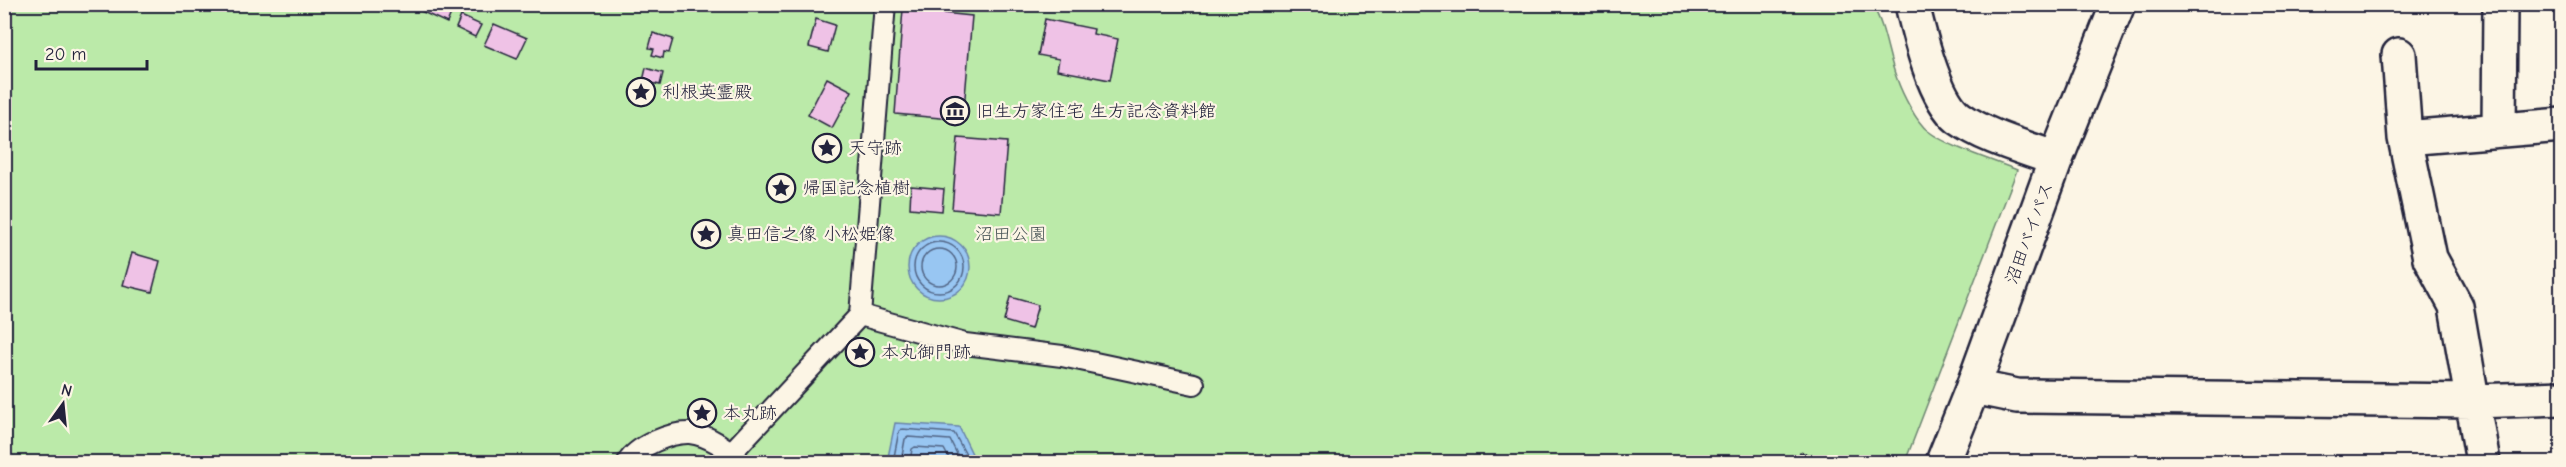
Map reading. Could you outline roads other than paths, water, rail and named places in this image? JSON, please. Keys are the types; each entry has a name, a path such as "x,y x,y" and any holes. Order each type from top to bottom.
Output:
{"street":[{"path":"1912,4 1923,51 1939,89 1957,117 1994,135 2056,159"},
{"name":"沼田バイパス","path":"1943,462 1973,387 2056,159 2118,4"},
{"path":"2499,130 2500,4"},
{"path":"2398,56 2405,138 2430,258 2456,306 2483,462"},
{"path":"2405,138 2562,125"},
{"path":"1973,387 2017,396 2473,400 2562,398"}],"lane":[{"path":"628,462 633,454 659,439 690,433 710,440 734,458 860,315 885,4"},
{"path":"860,315 965,344 1062,356 1194,384"}],"water":[{"path":"933,236 945,236 961,245 968,255 970,267 968,279 961,289 945,298 933,298 922,293 913,284 908,273 908,261 913,250 922,241"},
{"path":"895,423 959,427 976,462 887,462"}],"place":[{"name":"利根英霊殿","path":"641,92"},
{"name":"旧生方家住宅 生方記念資料館","path":"955,111"},
{"name":"天守跡","path":"827,148"},
{"name":"帰国記念植樹","path":"781,188"},
{"name":"真田信之像 小松姫像","path":"706,234"},
{"name":"本丸御門跡","path":"860,352"},
{"name":"本丸跡","path":"702,413"}],"park label":[{"name":"沼田公園","path":"1011,234"}]}
